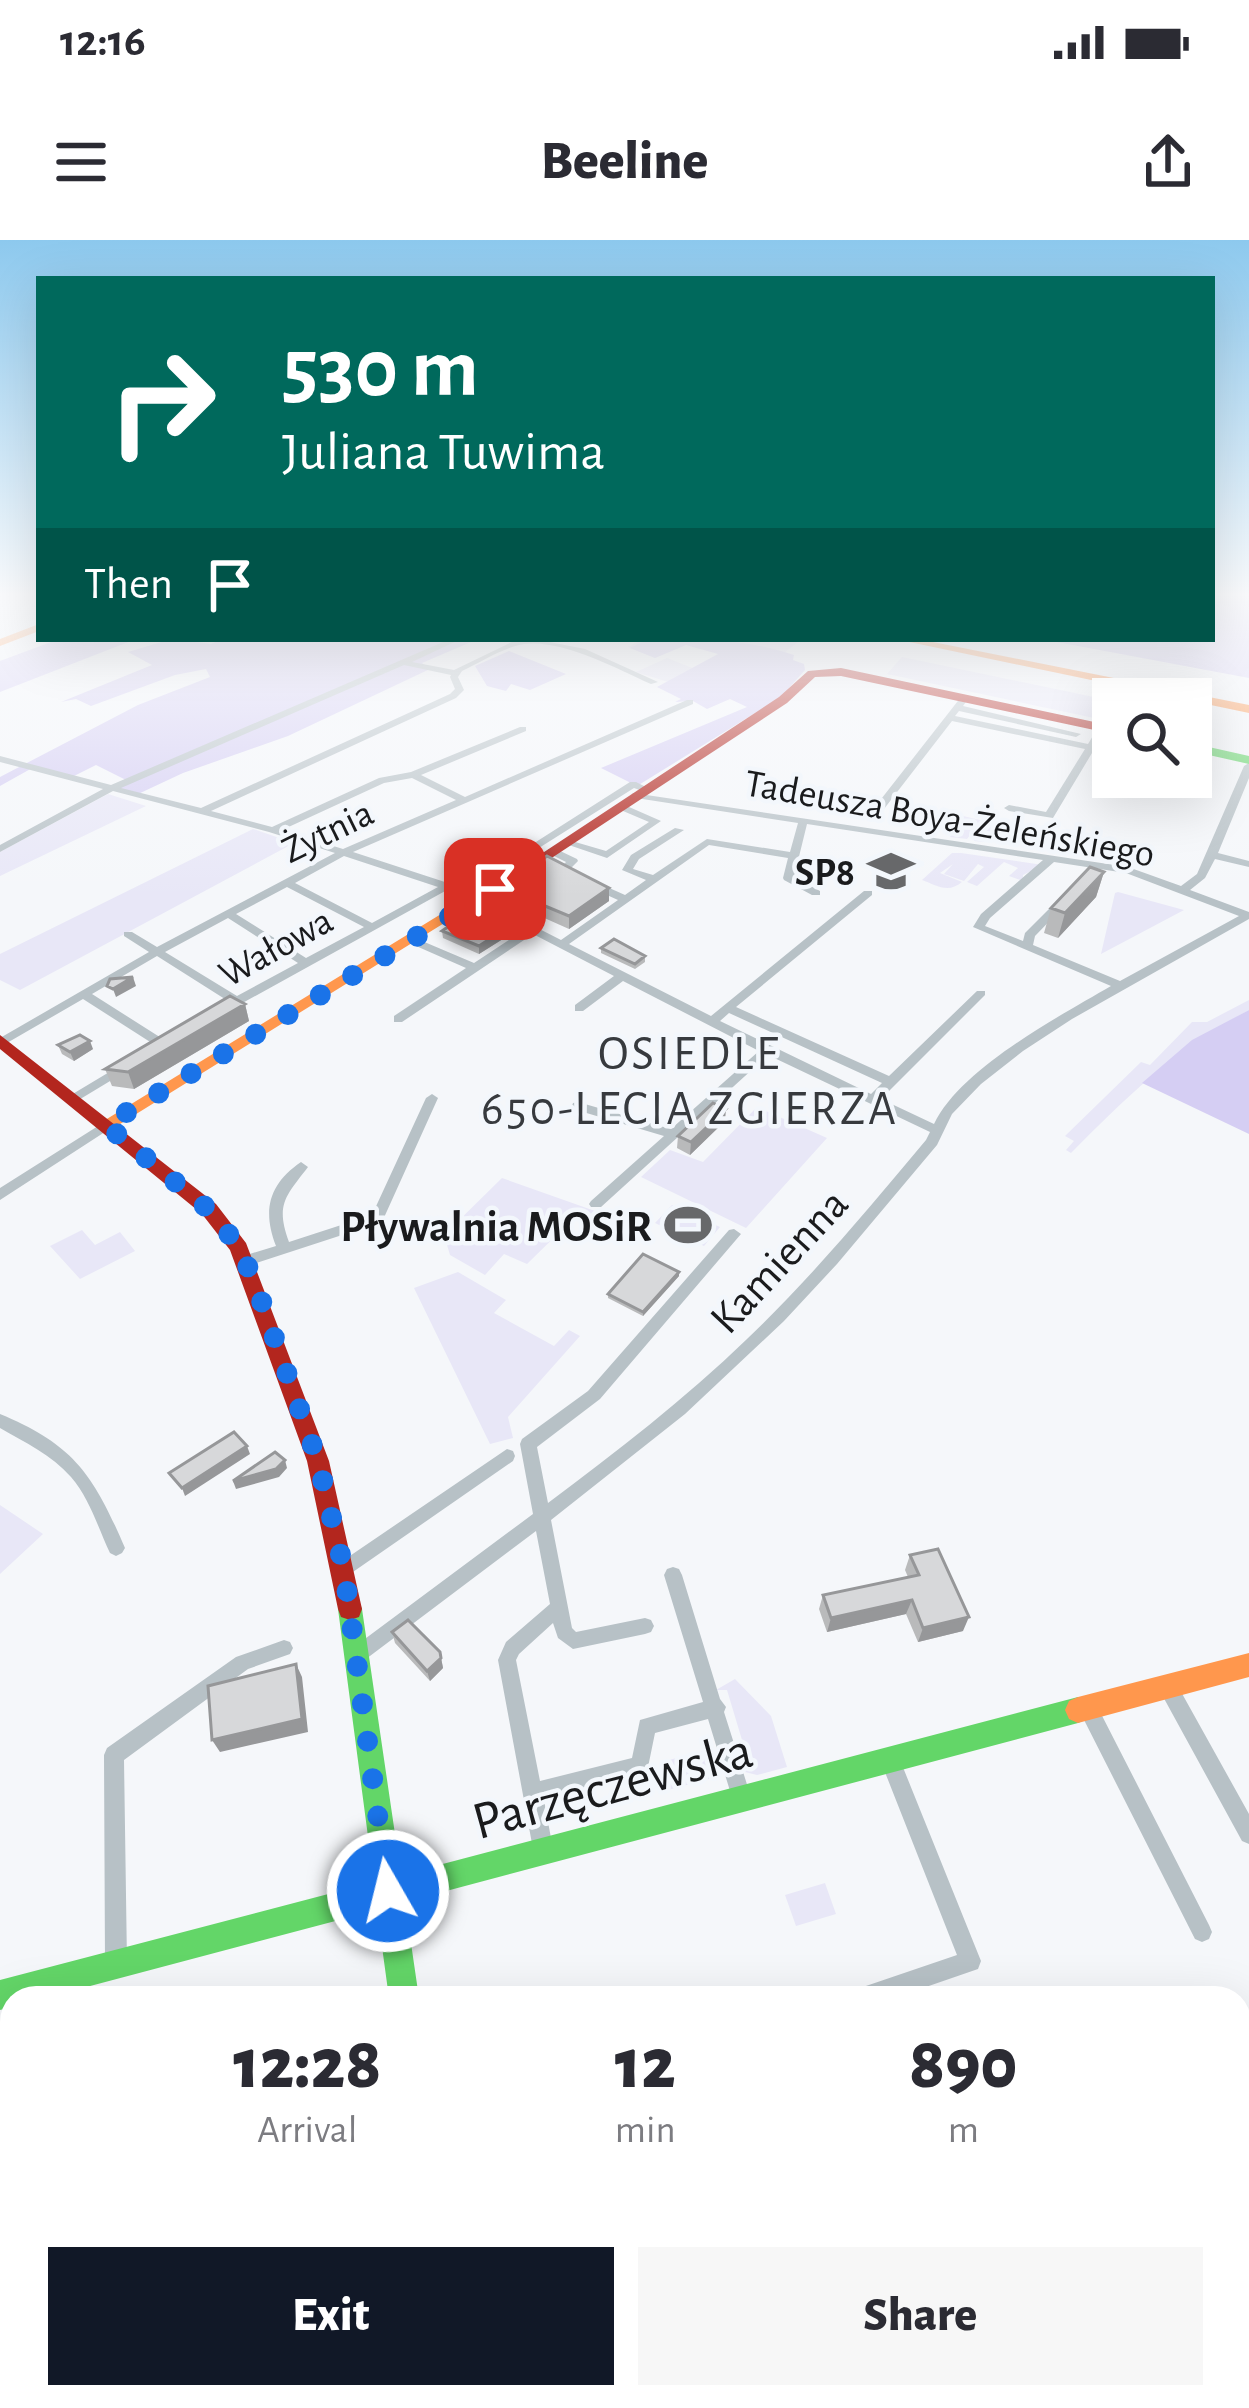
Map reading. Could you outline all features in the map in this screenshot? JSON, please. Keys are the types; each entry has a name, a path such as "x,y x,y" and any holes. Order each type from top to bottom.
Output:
{"main road":[{"path":"106,1125 411,940 478,890 558,847 789,694"},
{"path":"914,694 958,708 1092,734"},
{"path":"1196,694 1249,704"},
{"path":"1203,694 1249,704"},
{"path":"1212,755 1247,769"},
{"path":"1,1041 209,1209 245,1261 318,1461 344,1569 402,1986"},
{"name":"Parzęczewska","path":"33,1986 1249,1665"}],"street":[{"path":"0,849 112,788 331,694"},
{"path":"200,812 455,694"},
{"name":"Żytnia","path":"1,1041 341,854 690,702"},
{"path":"848,810 873,816 958,708"},
{"path":"273,830 382,780 413,775 523,729"},
{"path":"1009,808 1049,816 1092,749"},
{"path":"0,759 273,830 447,886 478,890 532,930 621,977 934,1129"},
{"path":"1183,890 1201,876 1247,769"},
{"path":"413,775 464,800"},
{"path":"507,872 633,784 634,797 656,821 607,855 558,847"},
{"name":"Tadeusza Boya-Żeleńskiego","path":"634,797 1136,872 1247,916"},
{"path":"803,822 788,878 816,893"},
{"path":"654,879 627,870 635,857 679,830"},
{"path":"561,945 707,842 794,856"},
{"path":"558,847 573,861 562,871 626,898"},
{"path":"1212,855 1249,864"},
{"path":"1050,860 979,925 1122,986"},
{"path":"287,883 372,927"},
{"name":"Wałowa","path":"218,1012 447,886"},
{"path":"711,1022 868,893"},
{"path":"1028,945 1029,935 1070,894"},
{"path":"228,914 304,962"},
{"name":"Kamienna","path":"356,1657 542,1520 681,1408 805,1292 932,1142 934,1129 1004,1059 1247,916"},
{"path":"398,1019 532,930"},
{"path":"128,934 237,1001"},
{"path":"411,940 475,968"},
{"path":"579,1008 621,977"},
{"path":"872,1100 981,993"},
{"path":"83,994 162,1044"},
{"path":"730,1009 891,1082"},
{"name":"Wałowa","path":"72,1098 181,1034"},
{"path":"596,1204 767,1051"},
{"path":"245,1261 377,1217 432,1098"},
{"path":"578,1106 674,1134"},
{"path":"0,1195 106,1125"},
{"path":"284,1249 272,1220 274,1205 301,1167"},
{"path":"645,1626 573,1641 564,1633 528,1444 593,1395 734,1234"},
{"path":"0,1420 76,1466 92,1489 116,1548"},
{"path":"344,1569 508,1456"},
{"path":"673,1575 740,1797"},
{"path":"543,1849 507,1656 559,1607"},
{"path":"116,1963 114,1755 242,1663 284,1648"},
{"path":"1168,1687 1249,1834"},
{"path":"533,1793 640,1766 647,1726 716,1707"},
{"path":"1088,1708 1202,1932"},
{"path":"889,1757 970,1961 898,1986"}],"shaded area":[{"path":"80,694 123,694 91,706 76,699 61,702"},
{"path":"166,694 377,694 288,736 136,795 112,788 128,781 96,765 72,777 34,767 0,786 0,777"},
{"path":"671,694 784,694 637,786 601,768 747,707 730,699 707,709 693,701 675,702 681,699"},
{"path":"982,694 1092,697 1092,718"},
{"path":"108,794 146,806 0,876 0,852"},
{"path":"942,811 1031,832 985,842 974,841 980,831 974,830 967,839 950,837 957,825 926,817 918,823 922,817"},
{"path":"253,829 294,843 20,990 0,980 0,954"},
{"path":"952,853 1043,865 1023,875 1023,881 1009,876 1018,868 1004,862 977,886 967,882 984,867 978,864 964,881 944,874 953,864 940,873 962,882 952,887 922,880"},
{"path":"1118,892 1184,910 1101,954"},
{"path":"1249,1000 1249,1010 1175,1057 1071,1153 1066,1150 1074,1141 1065,1136 1141,1062 1150,1065 1192,1022 1207,1022"},
{"path":"1249,1010 1249,1134 1142,1083 1192,1040"},
{"path":"757,1107 827,1138 746,1228 641,1177 670,1150 703,1162"},
{"path":"502,1178 595,1211 585,1220 576,1216 527,1264 504,1254 485,1275 450,1255 444,1235"},
{"name":"Pływalnia MOSiR","path":"672,1205 720,1227 704,1246 655,1223"},
{"path":"82,1230 95,1245 120,1232 135,1251 80,1279 50,1246"},
{"path":"458,1272 506,1300 494,1313 554,1346 569,1330 580,1336 508,1417 513,1438 490,1444 414,1288"},
{"path":"0,1505 43,1534 0,1574"},
{"path":"735,1679 771,1716 787,1767 757,1775 741,1771 733,1743 742,1740 727,1690 716,1690"},
{"path":"712,1749 720,1776 668,1790 661,1762"},
{"path":"825,1883 836,1914 796,1926 785,1895"}],"building":[{"path":"547,856 609,888 569,916 521,896 530,889 513,881"},
{"path":"1090,867 1104,872 1065,913 1051,908"},
{"path":"468,913 505,929 479,946 442,931"},
{"path":"614,939 645,956 635,964 601,948"},
{"path":"133,977 113,989 107,986 110,979"},
{"path":"230,996 245,1004 128,1072 105,1069"},
{"path":"80,1035 90,1041 70,1052 58,1045"},
{"path":"713,1103 726,1109 691,1142 678,1136"},
{"path":"643,1254 679,1272 643,1312 608,1294"},
{"path":"234,1432 247,1446 182,1488 169,1473"},
{"path":"275,1452 285,1460 276,1469 233,1481"},
{"path":"938,1549 969,1617 923,1628 912,1600 831,1618 823,1595 919,1575 910,1555"},
{"path":"408,1620 440,1652 441,1658 427,1671 392,1632"},
{"path":"296,1664 302,1719 212,1740 208,1686"}],"traffic: fast":[{"path":"1212,752 1249,760"},
{"path":"350,1609 402,1986"},
{"path":"34,1986 1078,1710"}],"traffic: slow":[{"path":"1175,694 1249,709"},
{"path":"106,1125 539,860"},
{"path":"1078,1710 1249,1665"}],"traffic: jam":[{"path":"539,860 789,694"},
{"path":"945,694 1092,726"},
{"path":"0,1040 209,1209 239,1248 318,1461 350,1609"}],"place":[{"name":"SP8","path":"891,871"},
{"name":"Pływalnia MOSiR","path":"688,1225"}],"district":[{"name":"OSIEDLE 650-LECIA ZGIERZA","path":"690,1080"}],"route":[{"path":"388,1891 344,1569 318,1461 254,1280 239,1248 213,1213 106,1125 495,889"}]}
